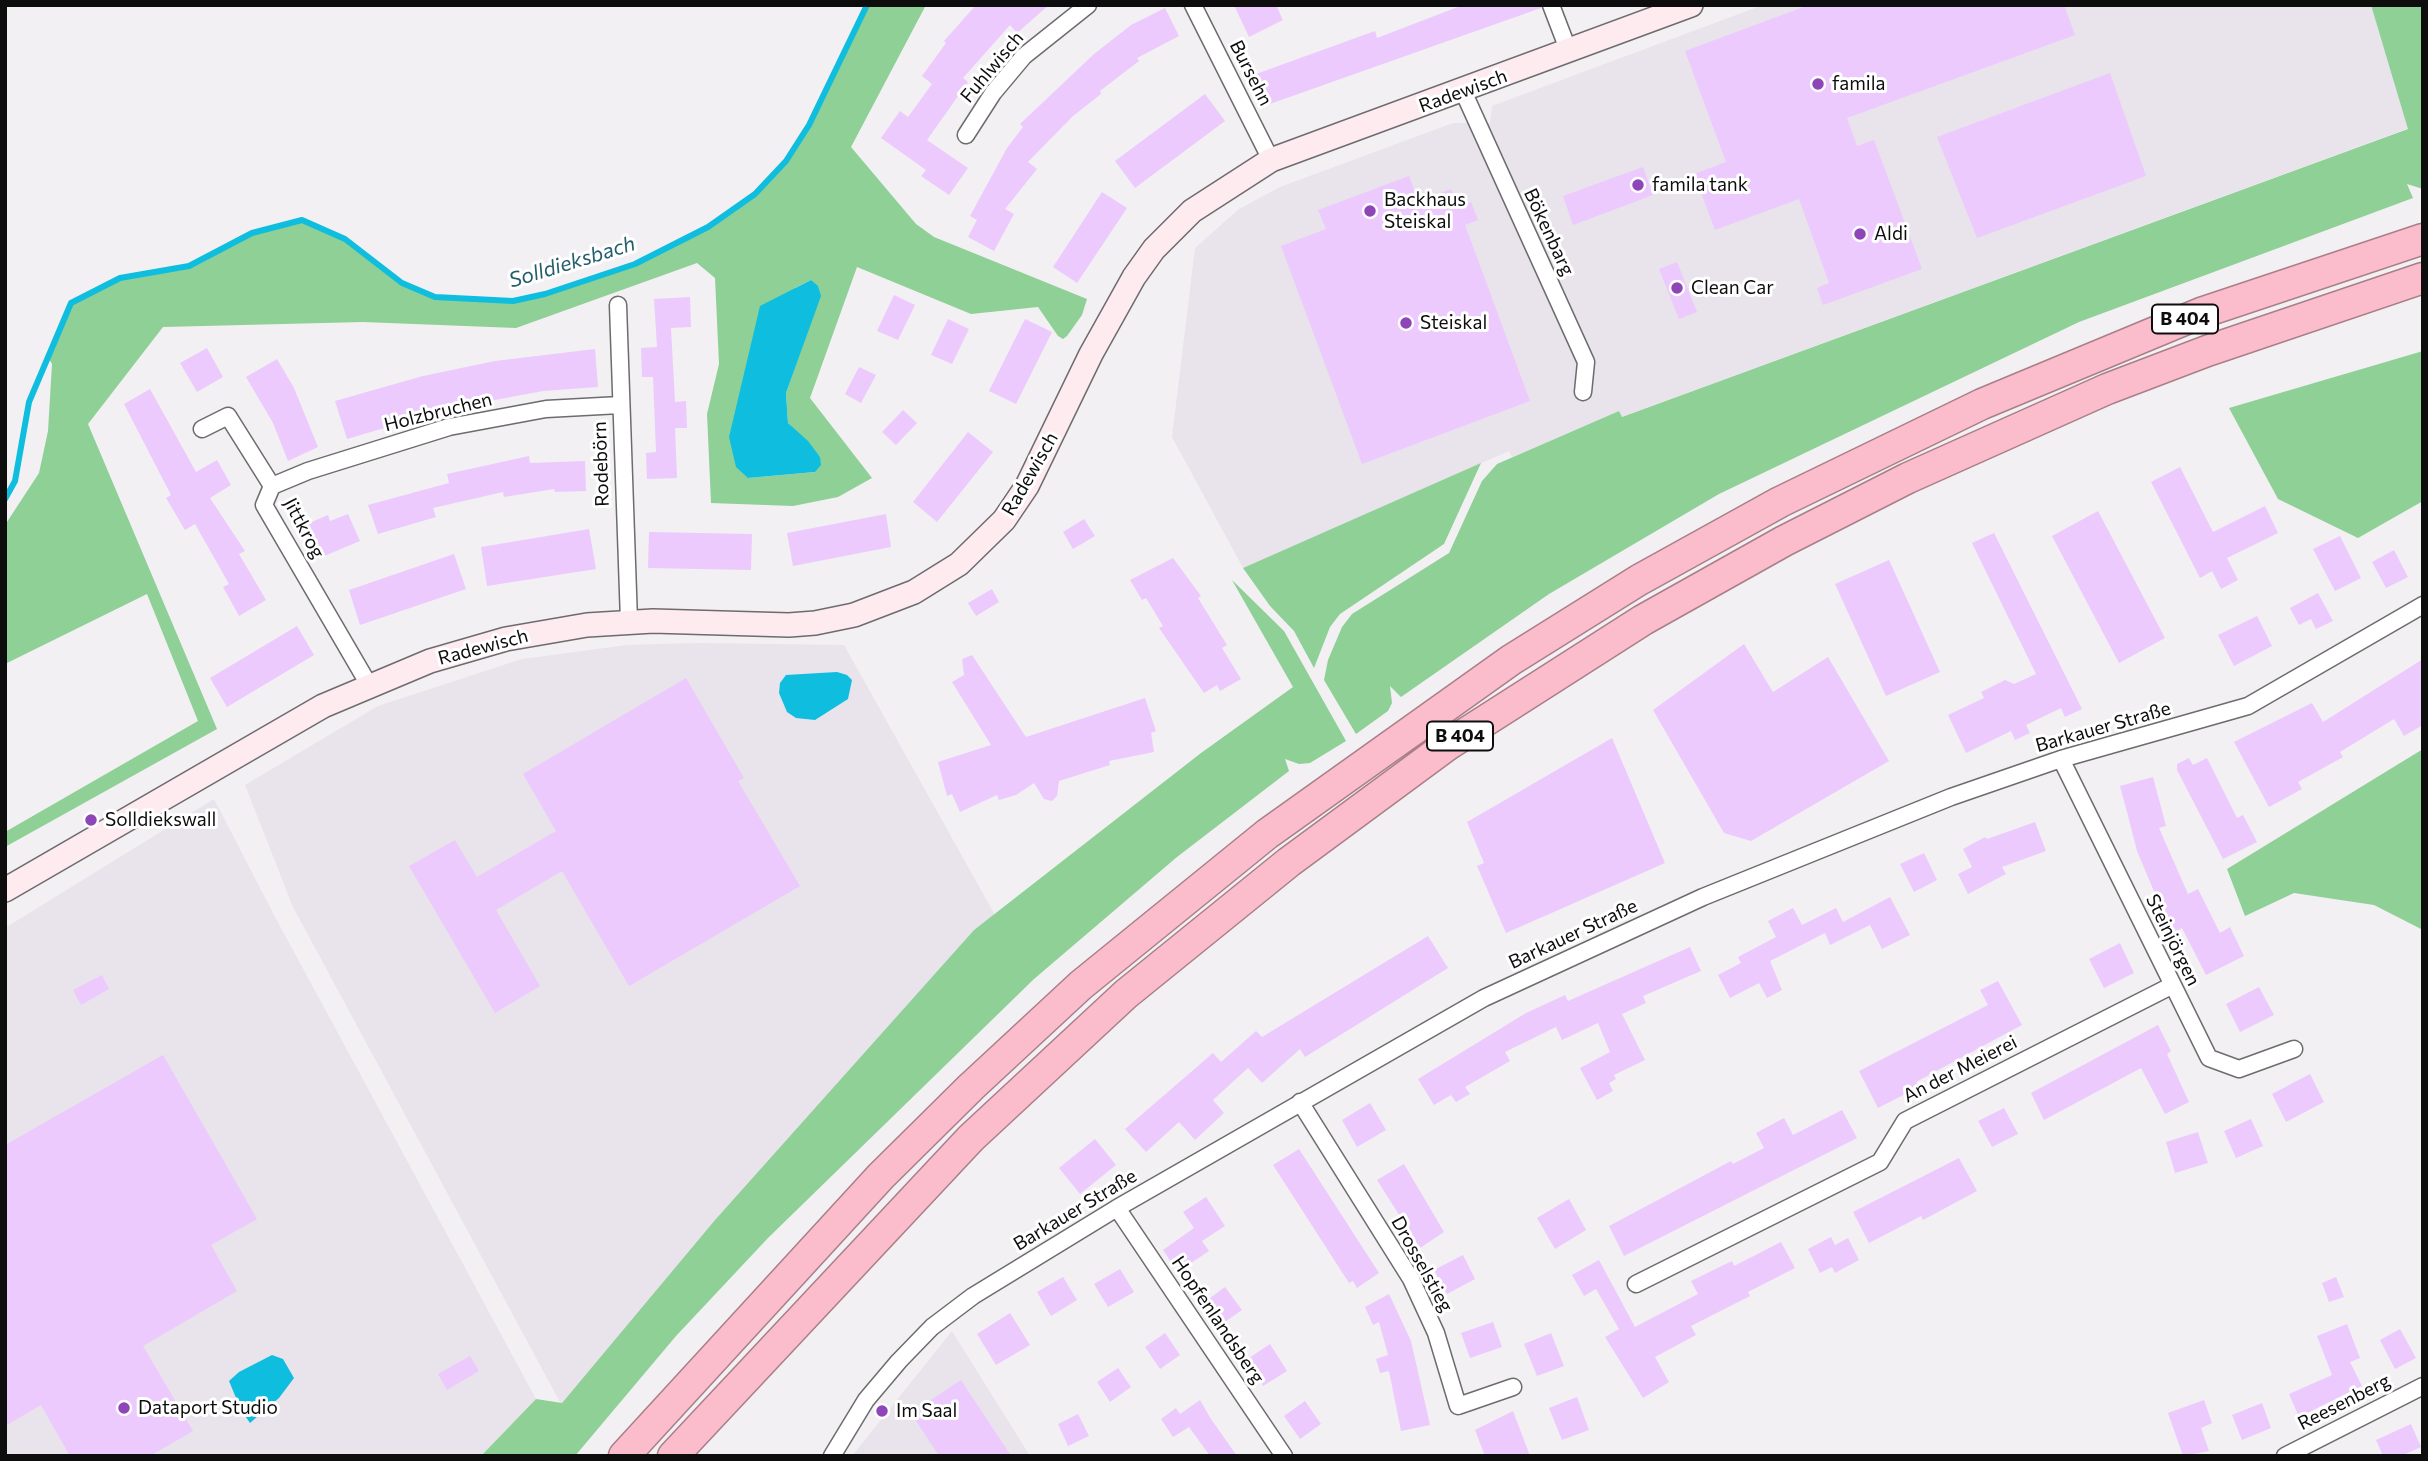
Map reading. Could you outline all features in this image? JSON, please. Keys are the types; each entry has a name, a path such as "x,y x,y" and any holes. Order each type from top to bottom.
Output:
{"highway":[{"name":"B 404","path":"624,1456 881,1176 971,1087 1082,985 1267,834 1511,660 1639,580 1780,502 1970,409 2201,313 2423,239"},
{"name":"B 404","path":"673,1456 971,1138 1126,994 1300,854 1449,744 1643,620 1784,541 1920,473 2107,389 2207,351 2423,278"}],"street":[{"name":"Fuhlwisch","path":"966,135 993,93 1024,56 1088,5"},
{"name":"Bursehn","path":"1193,5 1271,160"},
{"path":"1551,5 1569,52"},
{"name":"Radewisch","path":"5,890 323,706 430,661 506,639 587,625 629,621 789,625 815,623 877,607 914,592 950,570 993,534 1021,496 1091,354 1134,277 1154,248 1192,211 1239,178 1271,160 1463,92 1691,5"},
{"name":"Bökenbarg","path":"1463,92 1586,362 1583,392"},
{"name":"Rodebörn","path":"618,304 629,621"},
{"name":"Holzbruchen","path":"272,486 308,471 449,427 547,409 620,405"},
{"name":"Jittkrog","path":"202,429 228,416 272,486 264,505 369,685"},
{"name":"Barkauer Straße","path":"832,1456 866,1400 932,1327 973,1296 1116,1208 1484,998 1703,897 1951,797 2061,759 2248,706 2305,676 2423,605"},
{"name":"Steinjörgen","path":"2061,759 2171,986 2209,1058 2239,1069 2294,1049"},
{"name":"An der Meierei","path":"1636,1284 1880,1162 1905,1121 2171,986"},
{"name":"Drosselstieg","path":"1300,1102 1411,1279 1436,1333 1458,1406 1513,1387"},
{"name":"Hopfenlandsberg","path":"1116,1208 1284,1456"},
{"name":"Reesenberg","path":"2285,1456 2423,1386"}],"shaded area":[{"path":"1763,5 2371,5 2409,128 1621,417 1619,411 1512,457 1509,451 1243,568 1172,437 1195,248 1239,209 1280,187 1453,123 1490,123 1492,106"},
{"path":"627,645 844,645 995,915 974,930 715,1220 561,1404 293,907 245,785 378,706 522,659"},
{"path":"214,799 536,1399 481,1456 5,1456 5,928"},
{"path":"952,1331 1030,1456 852,1456"}],"green space":[{"path":"867,5 926,5 851,147 916,224 934,237 1087,299 1082,315 1067,336 1063,339 1058,336 1038,307 971,314 857,267 810,398 872,478 838,497 793,506 711,503 707,414 719,364 715,278 697,263 516,328 363,322 163,327 88,424 217,729 5,847 5,832 198,721 147,594 5,664 5,525 39,473 48,431 52,364 48,357 71,303 120,278 189,266 252,233 302,220 345,239 402,283 435,297 513,301 545,294 635,264 708,227 755,194 786,161 809,125","holes":["811,280 820,296 786,393 788,423 820,457 815,472 748,478 795,288"]},
{"path":"2371,5 2423,5 2423,189 2407,184 2413,198 2079,322 1719,494 1549,594 1401,697 1390,686 1392,703 1388,711 1356,734 1324,680 1328,660 1342,627 1352,614 1449,553 1482,481 1497,464 1619,411 1622,417 2408,129"},
{"path":"2423,351 2423,501 2358,538 2278,499 2229,408"},
{"path":"1481,463 1444,544 1340,614 1330,627 1314,668 1294,631 1270,606 1243,568"},
{"path":"1232,580 1284,631 1346,741 1310,763 1299,764 1285,759 1289,771 1177,857 1034,979 768,1238 676,1336 575,1456 481,1456 536,1399 562,1403 715,1220 974,930 1201,753 1293,687"},
{"path":"2423,749 2423,930 2374,905 2294,893 2245,916 2227,869"}],"water":[{"path":"811,280 818,286 821,296 786,393 788,423 808,441 820,457 821,465 815,472 748,478 736,467 729,437 760,306"},
{"path":"837,672 852,680 848,699 815,720 796,718 787,712 779,693 780,683 786,675"},
{"path":"272,1355 283,1359 294,1378 279,1398 250,1423 241,1410 229,1381 239,1372"}],"building":[{"path":"976,5 1049,5 1017,33 1010,25 963,78 968,82 927,140 968,168 949,195 921,176 926,170 881,138 900,111 908,117 932,84 922,76 946,43 944,41"},
{"path":"1234,5 1276,5 1283,20 1249,37"},
{"path":"1463,5 1541,5 1541,8 1267,105 1256,74 1375,31 1377,38"},
{"name":"famila","path":"1809,5 2064,5 2075,35 1847,118 1857,146 1874,140 1922,269 1823,305 1817,288 1829,283 1799,199 1715,230 1694,174 1726,162 1685,51"},
{"path":"1165,8 1179,36 1137,58 1139,61 1100,91 1101,94 1073,116 1028,162 1037,169 1005,209 1014,214 994,251 968,237 977,220 970,216 1007,148 1023,127 1020,124 1094,54 1131,25"},
{"path":"2110,73 2146,176 1977,238 1937,137"},
{"path":"1205,94 1225,121 1135,188 1115,161"},
{"path":"1643,167 1653,195 1573,225 1563,196"},
{"name":"Steiskal","path":"1409,176 1419,202 1451,189 1458,207 1471,202 1478,220 1465,225 1530,401 1362,464 1281,246 1326,229 1318,210"},
{"path":"1102,192 1127,208 1077,283 1053,267"},
{"name":"Clean Car","path":"1677,262 1697,312 1679,319 1659,269"},
{"path":"894,295 915,305 898,340 877,331"},
{"path":"690,297 691,327 671,328 675,402 686,401 687,428 675,428 677,478 647,479 646,453 656,452 653,377 642,377 641,348 657,347 654,299"},
{"path":"948,319 969,329 952,364 931,355"},
{"path":"1025,319 1052,332 1016,404 989,391"},
{"path":"207,348 223,377 197,392 180,363"},
{"path":"595,349 598,387 543,391 431,412 432,414 347,439 335,401 423,376 495,361"},
{"path":"277,359 294,388 318,447 288,461 273,423 246,377"},
{"path":"859,367 876,375 861,403 845,394"},
{"path":"150,389 196,472 217,460 231,485 210,498 245,551 239,554 266,600 239,616 223,587 229,584 195,524 185,530 166,498 171,495 124,404"},
{"path":"903,410 917,423 896,445 882,432"},
{"path":"968,432 993,452 937,522 913,502"},
{"path":"529,456 530,463 585,461 586,491 555,492 554,489 504,497 503,492 433,508 436,517 378,534 368,505 449,483 447,474"},
{"path":"2180,467 2213,532 2265,506 2278,533 2227,558 2238,580 2221,589 2212,571 2200,578 2151,482"},
{"path":"2098,511 2165,638 2119,663 2052,536"},
{"path":"348,514 360,541 317,559 302,526 328,515 330,521"},
{"path":"886,514 891,547 793,566 787,533"},
{"path":"1084,519 1095,536 1073,549 1063,532"},
{"path":"589,529 596,569 487,586 481,547"},
{"path":"649,532 752,534 751,570 648,568"},
{"path":"1994,533 2082,709 2065,717 2061,708 2026,725 2030,733 2015,740 2011,731 1966,753 1948,715 1984,698 1981,692 2005,680 2014,684 2036,674 1972,543"},
{"path":"2340,536 2361,578 2335,591 2313,549"},
{"path":"2394,550 2408,577 2386,588 2372,562"},
{"path":"454,554 466,589 360,625 349,590"},
{"path":"1173,558 1201,596 1198,598 1227,645 1222,648 1241,679 1220,691 1217,685 1204,693 1159,628 1163,626 1146,598 1142,600 1130,580"},
{"path":"1889,560 1940,672 1886,696 1835,584"},
{"path":"992,589 999,602 976,616 968,603"},
{"path":"2318,593 2333,621 2316,629 2311,619 2299,625 2290,608"},
{"path":"2257,616 2272,646 2234,666 2218,635"},
{"path":"297,626 314,655 227,707 210,678"},
{"path":"1744,644 1773,692 1828,657 1889,761 1751,841 1724,833 1653,710"},
{"path":"972,655 1026,737 1145,698 1156,731 1151,733 1154,752 1109,761 1110,765 1059,781 1057,796 1052,801 1044,799 1034,783 1016,795 999,800 997,795 960,812 952,794 947,796 938,762 991,745 952,682 964,675 962,659"},
{"path":"2423,659 2423,725 2404,736 2394,719 2340,752 2343,757 2298,782 2302,789 2269,807 2234,742 2312,703 2323,722"},
{"path":"686,678 744,778 738,781 800,886 629,986 562,871 496,910 540,986 495,1013 409,866 455,840 477,877 556,831 523,774"},
{"path":"1612,738 1665,863 1506,933 1477,866 1484,863 1467,822"},
{"path":"2189,758 2193,765 2207,758 2237,818 2243,815 2257,842 2223,859 2177,770 2177,764"},
{"path":"2153,777 2166,826 2159,828 2188,894 2198,889 2220,933 2230,927 2244,956 2206,975 2182,928 2175,932 2137,851 2120,786"},
{"path":"2035,822 2046,851 2002,867 2006,874 1968,894 1958,874 1972,867 1963,849 1985,837 1987,839"},
{"path":"1924,853 1937,880 1914,892 1900,864"},
{"path":"1890,897 1910,935 1882,949 1870,925 1830,945 1825,933 1770,961 1782,990 1767,998 1759,983 1730,998 1718,975 1741,963 1738,957 1776,937 1768,921 1793,908 1802,925 1836,908 1843,922"},
{"path":"1428,936 1448,968 1305,1057 1300,1049 1262,1083 1248,1068 1213,1100 1224,1113 1195,1140 1179,1122 1146,1152 1125,1129 1213,1053 1221,1062 1256,1031 1262,1037"},
{"path":"2120,943 2134,973 2104,988 2089,959"},
{"path":"1690,947 1701,971 1643,996 1646,1003 1622,1014 1645,1060 1614,1075 1616,1079 1609,1083 1613,1091 1597,1100 1580,1068 1610,1052 1598,1023 1562,1040 1556,1027 1505,1052 1510,1061 1465,1087 1470,1094 1456,1102 1451,1095 1434,1105 1418,1079 1526,1013 1565,995 1568,1001"},
{"path":"102,975 109,989 81,1005 73,990"},
{"path":"1998,981 2022,1025 1916,1082 1919,1087 1878,1108 1859,1071 1988,1005 1980,990"},
{"path":"2259,987 2274,1015 2240,1032 2226,1004"},
{"path":"2158,1025 2171,1051 2167,1054 2189,1102 2165,1114 2141,1068 2044,1120 2031,1093"},
{"path":"163,1055 257,1219 211,1245 237,1291 143,1346 193,1431 150,1456 70,1456 41,1405 5,1426 5,1145"},
{"path":"2310,1074 2324,1102 2286,1122 2272,1094"},
{"path":"1370,1103 1386,1130 1357,1147 1342,1120"},
{"path":"2004,1108 2018,1134 1992,1147 1978,1121"},
{"path":"1842,1110 1857,1138 1624,1256 1609,1226 1731,1161 1733,1164 1764,1148 1756,1133 1784,1118 1793,1135"},
{"path":"2251,1119 2263,1146 2236,1158 2224,1131"},
{"path":"2198,1132 2208,1163 2175,1173 2166,1142"},
{"path":"1095,1139 1116,1165 1080,1194 1059,1168"},
{"path":"1299,1149 1379,1273 1357,1288 1353,1281 1349,1283 1273,1165"},
{"path":"1959,1158 1977,1191 1923,1220 1921,1216 1869,1243 1853,1212"},
{"path":"1404,1164 1444,1232 1420,1248 1377,1180"},
{"path":"1206,1197 1225,1226 1202,1241 1209,1251 1185,1267 1178,1257 1171,1262 1163,1250 1194,1228 1183,1212"},
{"path":"1569,1199 1586,1230 1555,1249 1537,1218"},
{"path":"1831,1237 1835,1245 1848,1238 1859,1260 1835,1273 1832,1267 1820,1273 1808,1249"},
{"path":"1781,1242 1795,1268 1748,1292 1750,1296 1691,1326 1696,1335 1655,1357 1669,1382 1643,1398 1605,1337 1619,1329 1596,1289 1584,1296 1572,1275 1599,1260 1635,1327 1698,1294 1691,1281 1732,1261 1734,1266"},
{"path":"1463,1255 1475,1279 1447,1294 1434,1270"},
{"path":"1120,1269 1134,1292 1108,1307 1094,1284"},
{"path":"1063,1277 1077,1300 1051,1316 1037,1292"},
{"path":"2336,1277 2344,1297 2329,1302 2322,1283"},
{"path":"1225,1287 1242,1310 1222,1324 1206,1301"},
{"path":"1389,1294 1411,1341 1430,1425 1401,1431 1389,1371 1380,1373 1376,1359 1388,1355 1379,1322 1373,1325 1365,1307"},
{"path":"1010,1313 1030,1345 996,1365 977,1334"},
{"path":"1493,1322 1502,1347 1470,1358 1461,1333"},
{"path":"2347,1324 2360,1358 2350,1362 2362,1386 2299,1417 2289,1394 2332,1375 2317,1336"},
{"path":"2400,1329 2416,1358 2395,1369 2380,1340"},
{"path":"1165,1333 1180,1355 1160,1369 1145,1347"},
{"path":"1551,1333 1564,1366 1537,1376 1524,1344"},
{"path":"1270,1344 1287,1371 1263,1386 1246,1360"},
{"path":"470,1356 479,1371 447,1390 438,1374"},
{"path":"1118,1368 1131,1387 1110,1402 1097,1382"},
{"path":"961,1380 1011,1456 939,1456 911,1413"},
{"path":"1577,1397 1589,1430 1562,1440 1549,1408"},
{"path":"1200,1400 1237,1456 1210,1456 1189,1427 1173,1437 1161,1419 1176,1408 1180,1414"},
{"path":"2204,1400 2212,1423 2201,1428 2209,1451 2183,1456 2168,1413"},
{"path":"1305,1401 1321,1424 1300,1439 1284,1416"},
{"path":"2262,1403 2271,1428 2242,1440 2232,1415"},
{"path":"1513,1411 1530,1456 1485,1456 1475,1430"},
{"path":"1078,1414 1089,1436 1068,1446 1058,1424"},
{"path":"2411,1424 2421,1447 2401,1456 2383,1456 2376,1440"}],"waterway":[{"name":"Solldieksbach","path":"5,499 15,481 29,402 71,303 120,278 189,266 252,233 302,220 345,239 402,283 435,297 513,301 545,294 635,264 708,227 755,194 786,161 809,125 867,5"}],"place":[{"name":"famila","path":"1818,84"},
{"name":"famila tank","path":"1638,185"},
{"name":"Backhaus Steiskal","path":"1370,211"},
{"name":"Aldi","path":"1860,234"},
{"name":"Clean Car","path":"1677,288"},
{"name":"Steiskal","path":"1406,323"},
{"name":"Solldiekswall","path":"91,820"},
{"name":"Dataport Studio","path":"124,1408"},
{"name":"Im Saal","path":"882,1411"}]}
